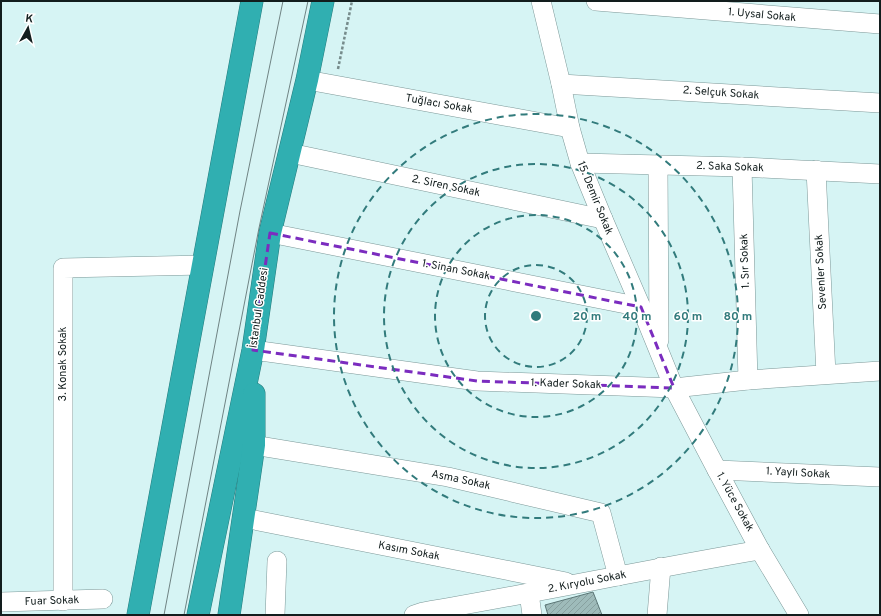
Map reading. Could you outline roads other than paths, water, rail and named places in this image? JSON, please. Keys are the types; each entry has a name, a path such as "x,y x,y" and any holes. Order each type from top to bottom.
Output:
{"highway":[{"path":"138,615 252,1"},
{"name":"İstanbul Caddesi","path":"198,615 253,350 270,233 307,80 323,1"},
{"path":"229,615 254,445 253,350"},
{"path":"126,615 146,574"}],"street":[{"name":"15. Demir Sokak","path":"540,1 561,84 570,128 580,163 674,388"},
{"name":"1. Uysal Sokak","path":"596,1 880,24"},
{"name":"Tuğlacı Sokak","path":"307,80 570,128"},
{"name":"2. Selçuk Sokak","path":"561,84 880,103"},
{"name":"2. Siren Sokak","path":"290,153 603,219"},
{"name":"2. Saka Sokak","path":"580,163 742,167 880,174"},
{"path":"658,165 659,350"},
{"name":"1. Sır Sokak","path":"742,167 748,380"},
{"name":"Sevenler Sokak","path":"816,170 826,374"},
{"name":"1. Sinan Sokak","path":"270,233 641,307"},
{"name":"3. Konak Sokak","path":"62,601 63,268 204,265"},
{"name":"1. Kader Sokak","path":"253,350 477,381 674,388 748,380 880,370"},
{"name":"1. Yüce Sokak","path":"674,388 760,550 799,615"},
{"name":"Asma Sokak","path":"254,445 448,477 601,513 618,576"},
{"name":"1. Yaylı Sokak","path":"717,470 880,477"},
{"name":"Kasım Sokak","path":"244,518 573,584"},
{"name":"2. Kıryolu Sokak","path":"414,615 423,612 449,611 573,584 760,550"},
{"path":"275,615 278,561"},
{"path":"657,615 661,567"},
{"path":"529,593 532,615"},
{"name":"Fuar Sokak","path":"1,602 103,599"}],"tram line":[{"path":"164,615 240,211 283,1"},
{"path":"184,615 259,228 308,1"}]}
